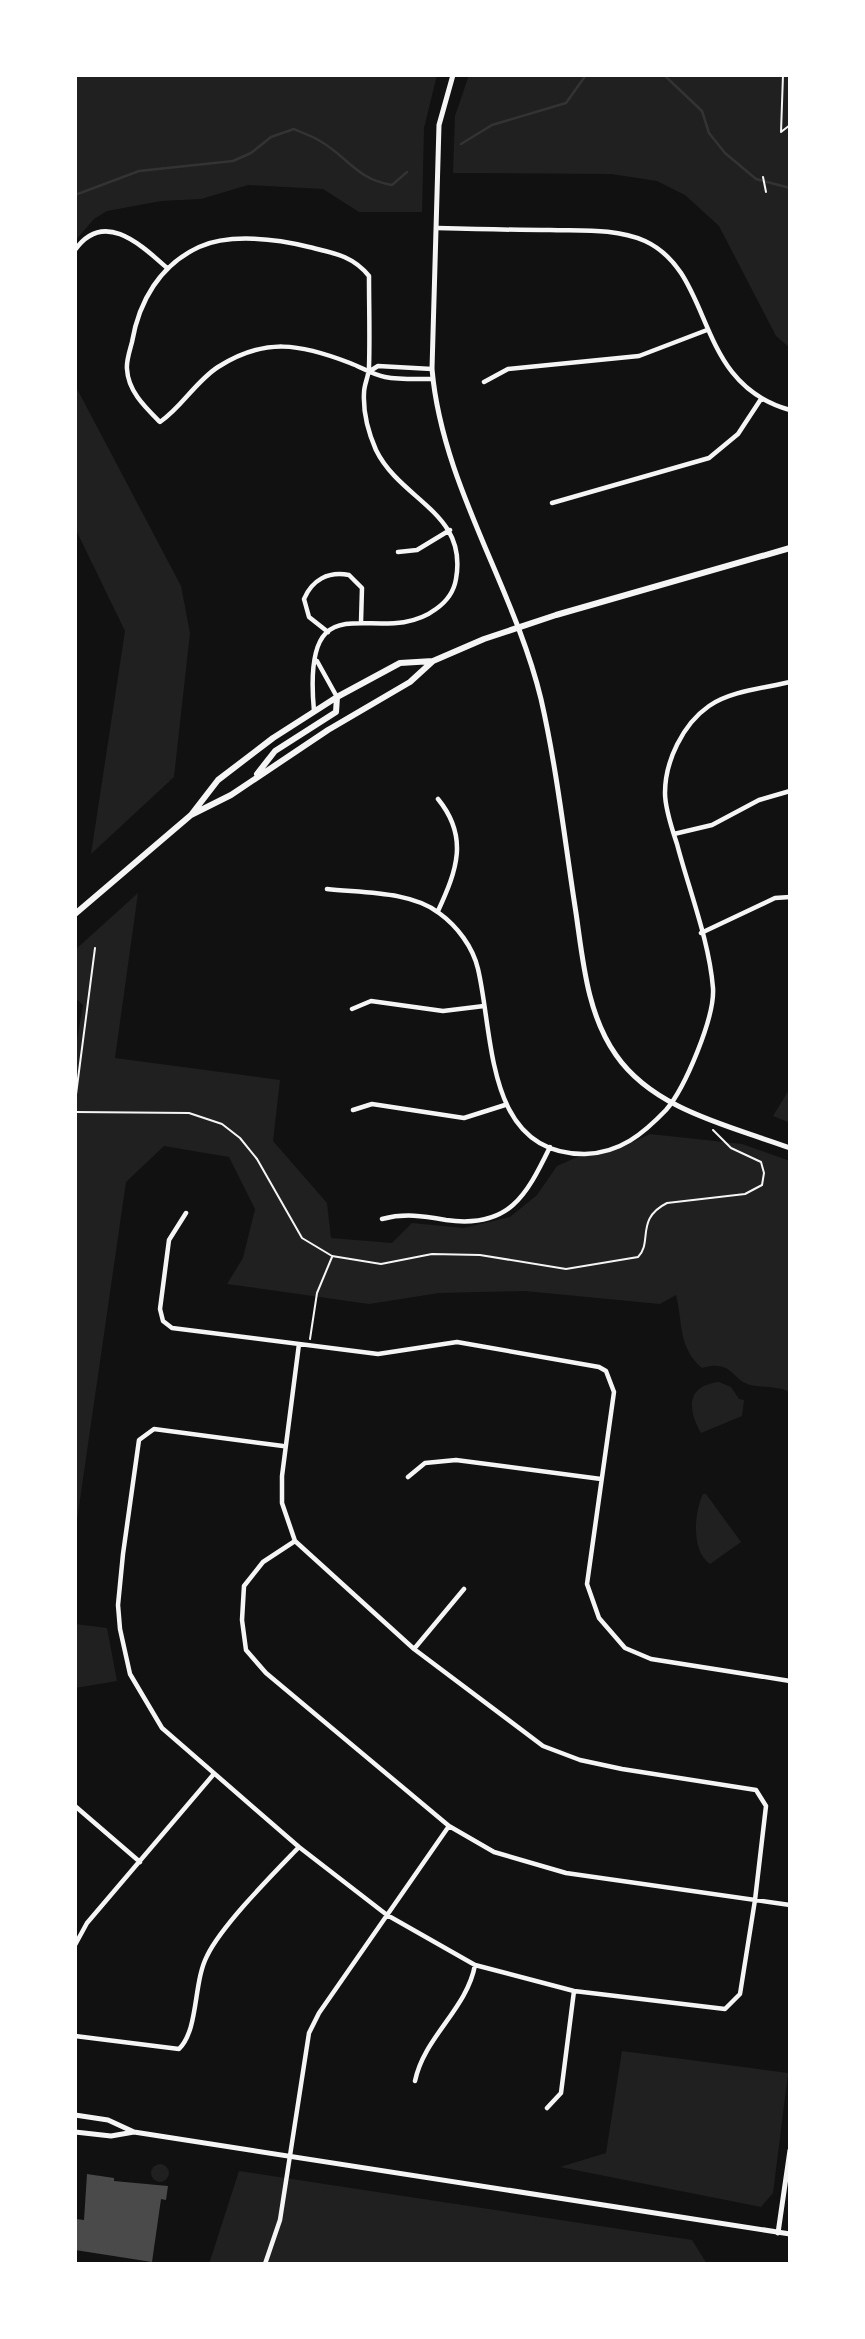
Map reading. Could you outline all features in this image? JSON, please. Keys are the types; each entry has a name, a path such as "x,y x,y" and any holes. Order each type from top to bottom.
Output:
{"main road":[{"path":"75,914 191,815 218,780 337,697 400,663 433,661 517,628 790,548"},
{"path":"191,815 231,795 410,682 433,661"},
{"path":"254,778 275,751 336,712 337,697"}],"street":[{"path":"453,75 439,125 432,369 435,401 445,439 517,628 541,700 583,957 596,1016 615,1055 626,1068 672,1103 790,1149"},
{"path":"437,228 608,232 647,242 662,252 685,282 731,374 761,399 790,410"},
{"path":"75,250 90,235 107,231 124,234 136,240 167,268"},
{"path":"314,712 311,670 317,661 318,647 328,632 349,623 418,619 445,603 456,583 457,549 450,530 438,515 390,474 375,448 367,422 364,393 369,371 369,276 349,257 293,243 236,239 202,246 167,268 159,275 136,319 127,369 137,400 159,422 171,414 191,389 216,368 260,346 305,348 369,371 385,377 433,379"},
{"path":"484,382 508,369 639,356 707,330"},
{"path":"369,371 378,366 432,369"},
{"path":"552,503 709,458 738,434 761,399"},
{"path":"398,552 417,550 450,530"},
{"path":"328,632 309,617 304,599 314,583 331,575 349,575 362,588 361,622"},
{"path":"317,661 337,697"},
{"path":"327,889 405,899 438,911 457,930 478,967 496,1078 505,1105 523,1131 550,1147 584,1154 620,1148 650,1126 672,1103 711,1011 713,988 665,793 671,758 686,728 709,705 728,697 790,682"},
{"path":"674,834 712,825 759,800 790,791"},
{"path":"438,799 453,818 458,853 451,884 438,911"},
{"path":"701,933 775,898 790,897"},
{"path":"352,1009 371,1001 443,1011 484,1006"},
{"path":"352,1110 372,1104 464,1118 505,1105"},
{"path":"382,1219 402,1213 460,1222 494,1216 512,1207 528,1190 550,1147"},
{"path":"186,1213 169,1240 160,1309 163,1321 172,1328 378,1354 457,1342 599,1367 606,1371 614,1392 587,1584 598,1618 625,1647 651,1659 790,1681"},
{"path":"284,1446 154,1429 139,1440 118,1605 123,1649 138,1692 162,1728 299,1847 387,1916 475,1965 574,1991 725,2009 740,1994 766,1805 756,1790 622,1769 580,1760 543,1746 414,1649 295,1541 282,1503 284,1446 299,1344"},
{"path":"408,1477 425,1463 456,1460 601,1479"},
{"path":"295,1541 263,1562 244,1586 242,1620 246,1650 266,1673 449,1826 494,1852 566,1873 790,1905"},
{"path":"414,1649 464,1588"},
{"path":"75,1945 87,1923 213,1774"},
{"path":"75,1806 140,1863"},
{"path":"265,2264 280,2220 309,2033 318,2013 449,1826"},
{"path":"75,2036 179,2049 189,2034 196,1986 208,1952 299,1847"},
{"path":"415,2081 419,2061 471,1983 475,1965"},
{"path":"547,2108 561,2093 574,1991"},
{"path":"75,2115 108,2120 134,2132 790,2234"},
{"path":"75,2132 111,2136 134,2132"},
{"path":"778,2232 790,2150"}],"path":[{"path":"783,75 781,132 790,125"},
{"path":"763,177 766,192"},
{"path":"75,1102 95,948"},
{"path":"75,1112 189,1113 222,1124 240,1138 257,1159 302,1238 332,1256 381,1264 432,1254 480,1255 566,1269 638,1257 644,1250 649,1220 658,1208 672,1202 745,1194 762,1185 765,1173 761,1163 731,1148 710,1127 713,1119"},
{"path":"309,1346 317,1293 332,1256"}],"shaded area":[{"path":"75,75 437,75 424,128 422,212 359,212 323,189 248,185 201,199 161,201 107,211 94,219 75,241"},
{"path":"469,75 790,75 790,348 776,336 719,226 685,195 657,181 611,174 453,173 455,116"},
{"path":"75,385 181,586 190,633 174,777 91,854 125,631 75,528"},
{"path":"138,893 115,1058 280,1080 273,1141 327,1203 331,1238 392,1243 412,1223 464,1228 510,1217 537,1195 557,1166 584,1154 620,1148 650,1134 742,1144 790,1161 790,1392 744,1383 720,1366 702,1368 694,1360 685,1343 676,1295 660,1304 525,1291 439,1293 369,1304 227,1284 243,1258 255,1209 229,1157 164,1146 126,1182 75,1534 75,1051 83,1005 75,998 75,950"},
{"path":"790,1088 790,1123 773,1116"},
{"path":"719,1382 731,1387 739,1399 744,1400 742,1416 701,1433 694,1416 692,1400 700,1388"},
{"path":"703,1494 706,1494 741,1542 710,1564 700,1550 696,1531"},
{"path":"75,1624 107,1628 117,1681 75,1688"},
{"path":"622,2051 788,2073 773,2193 761,2207 560,2167 606,2153"},
{"path":"160,2164 168,2169 169,2173 164,2181 160,2182 152,2177 151,2173 156,2165"},
{"path":"239,2171 692,2240 707,2264 209,2264"}],"building":[{"path":"87,2174 114,2178 114,2181 168,2186 166,2200 161,2199 152,2262 75,2250 76,2219 84,2220"}],"waterway":[{"path":"461,144 492,125 566,103 586,75"},
{"path":"664,75 702,111 709,133 725,153 756,179 790,188"},
{"path":"75,195 139,171 233,161 251,153 271,137 294,129 330,147 361,173 380,182 392,185 407,172"}]}
